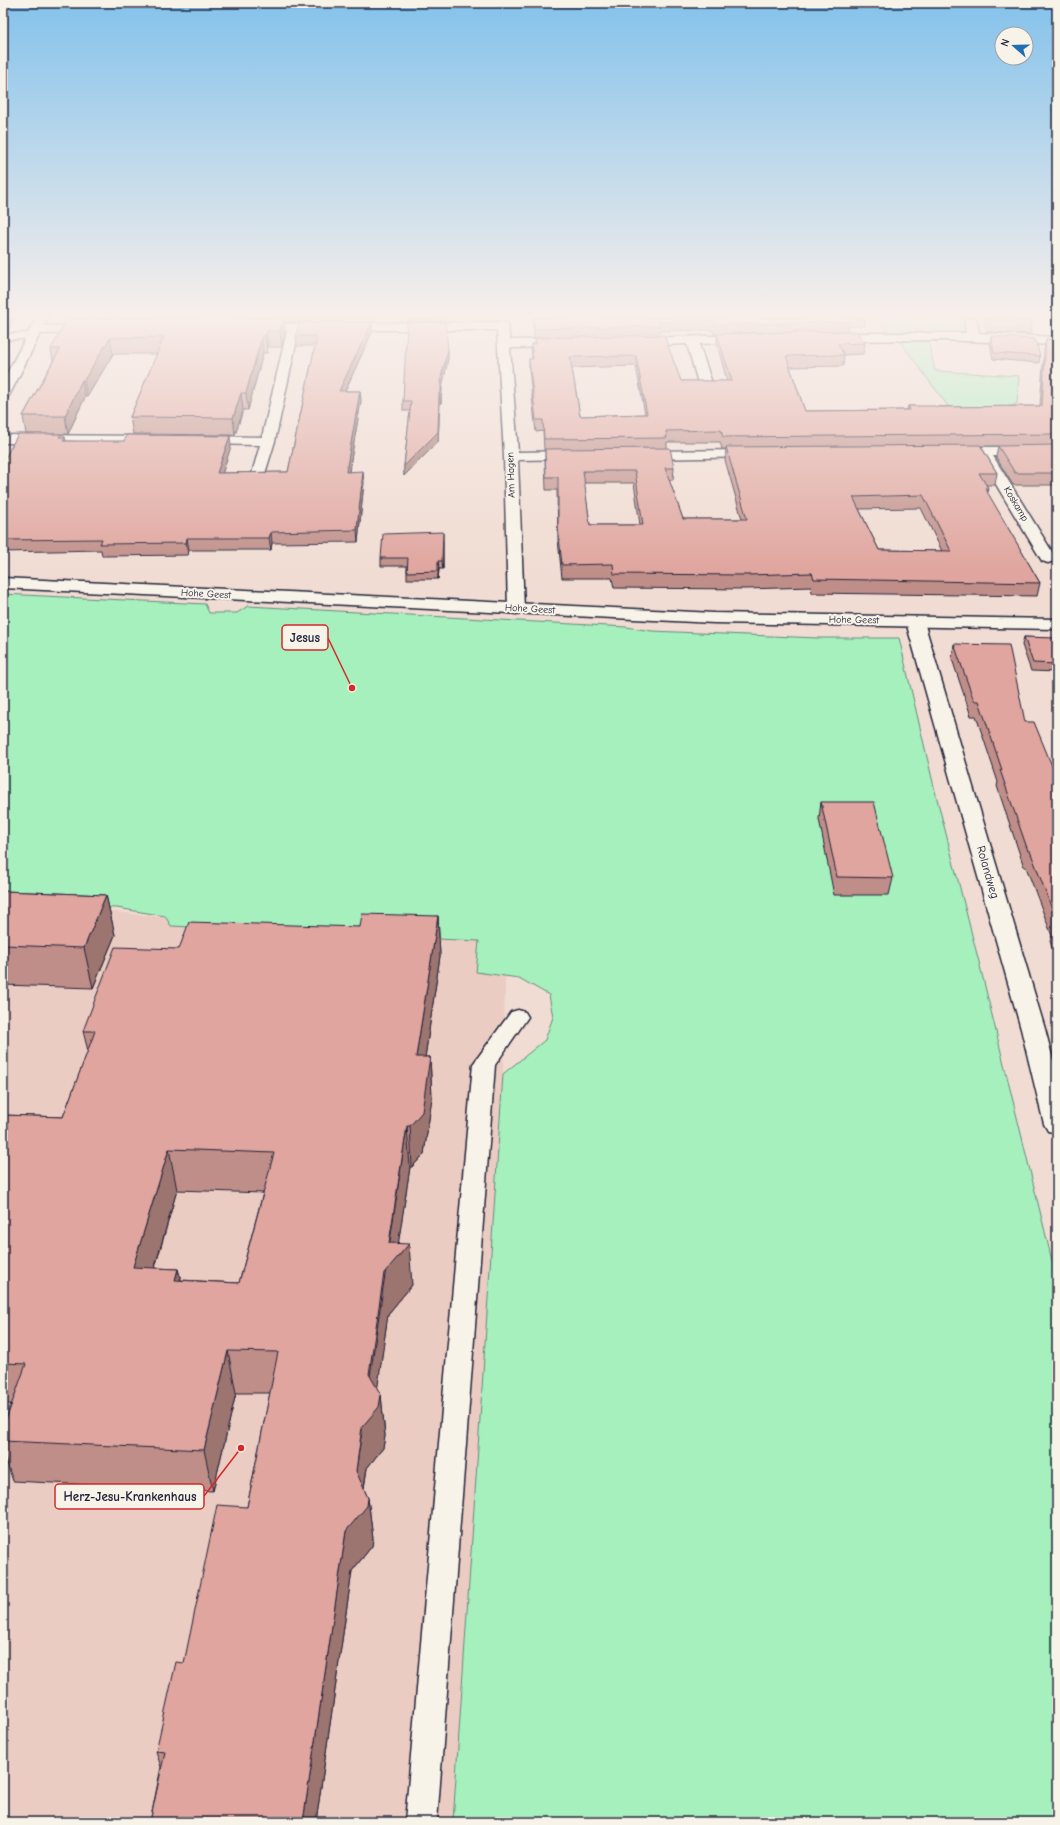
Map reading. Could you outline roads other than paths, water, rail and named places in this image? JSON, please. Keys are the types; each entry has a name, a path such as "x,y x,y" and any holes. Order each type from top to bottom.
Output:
{"street":[{"path":"258,477 277,403"},
{"name":"Am Hagen","path":"507,403 516,609"},
{"path":"3,439 166,440"},
{"path":"190,440 268,441"},
{"name":"Koskamp","path":"984,451 1048,558"},
{"path":"942,452 1057,452"},
{"path":"630,455 766,454"},
{"path":"510,456 590,455"},
{"name":"Hohe Geest","path":"3,583 714,618 1057,624"},
{"name":"Rolandweg","path":"915,622 1033,1029 1057,1124"}],"lane":[{"path":"420,1822 484,1064 518,1017"}],"place":[{"name":"Jesus","path":"352,688"},
{"name":"Herz-Jesu-Krankenhaus","path":"241,1448"}]}
